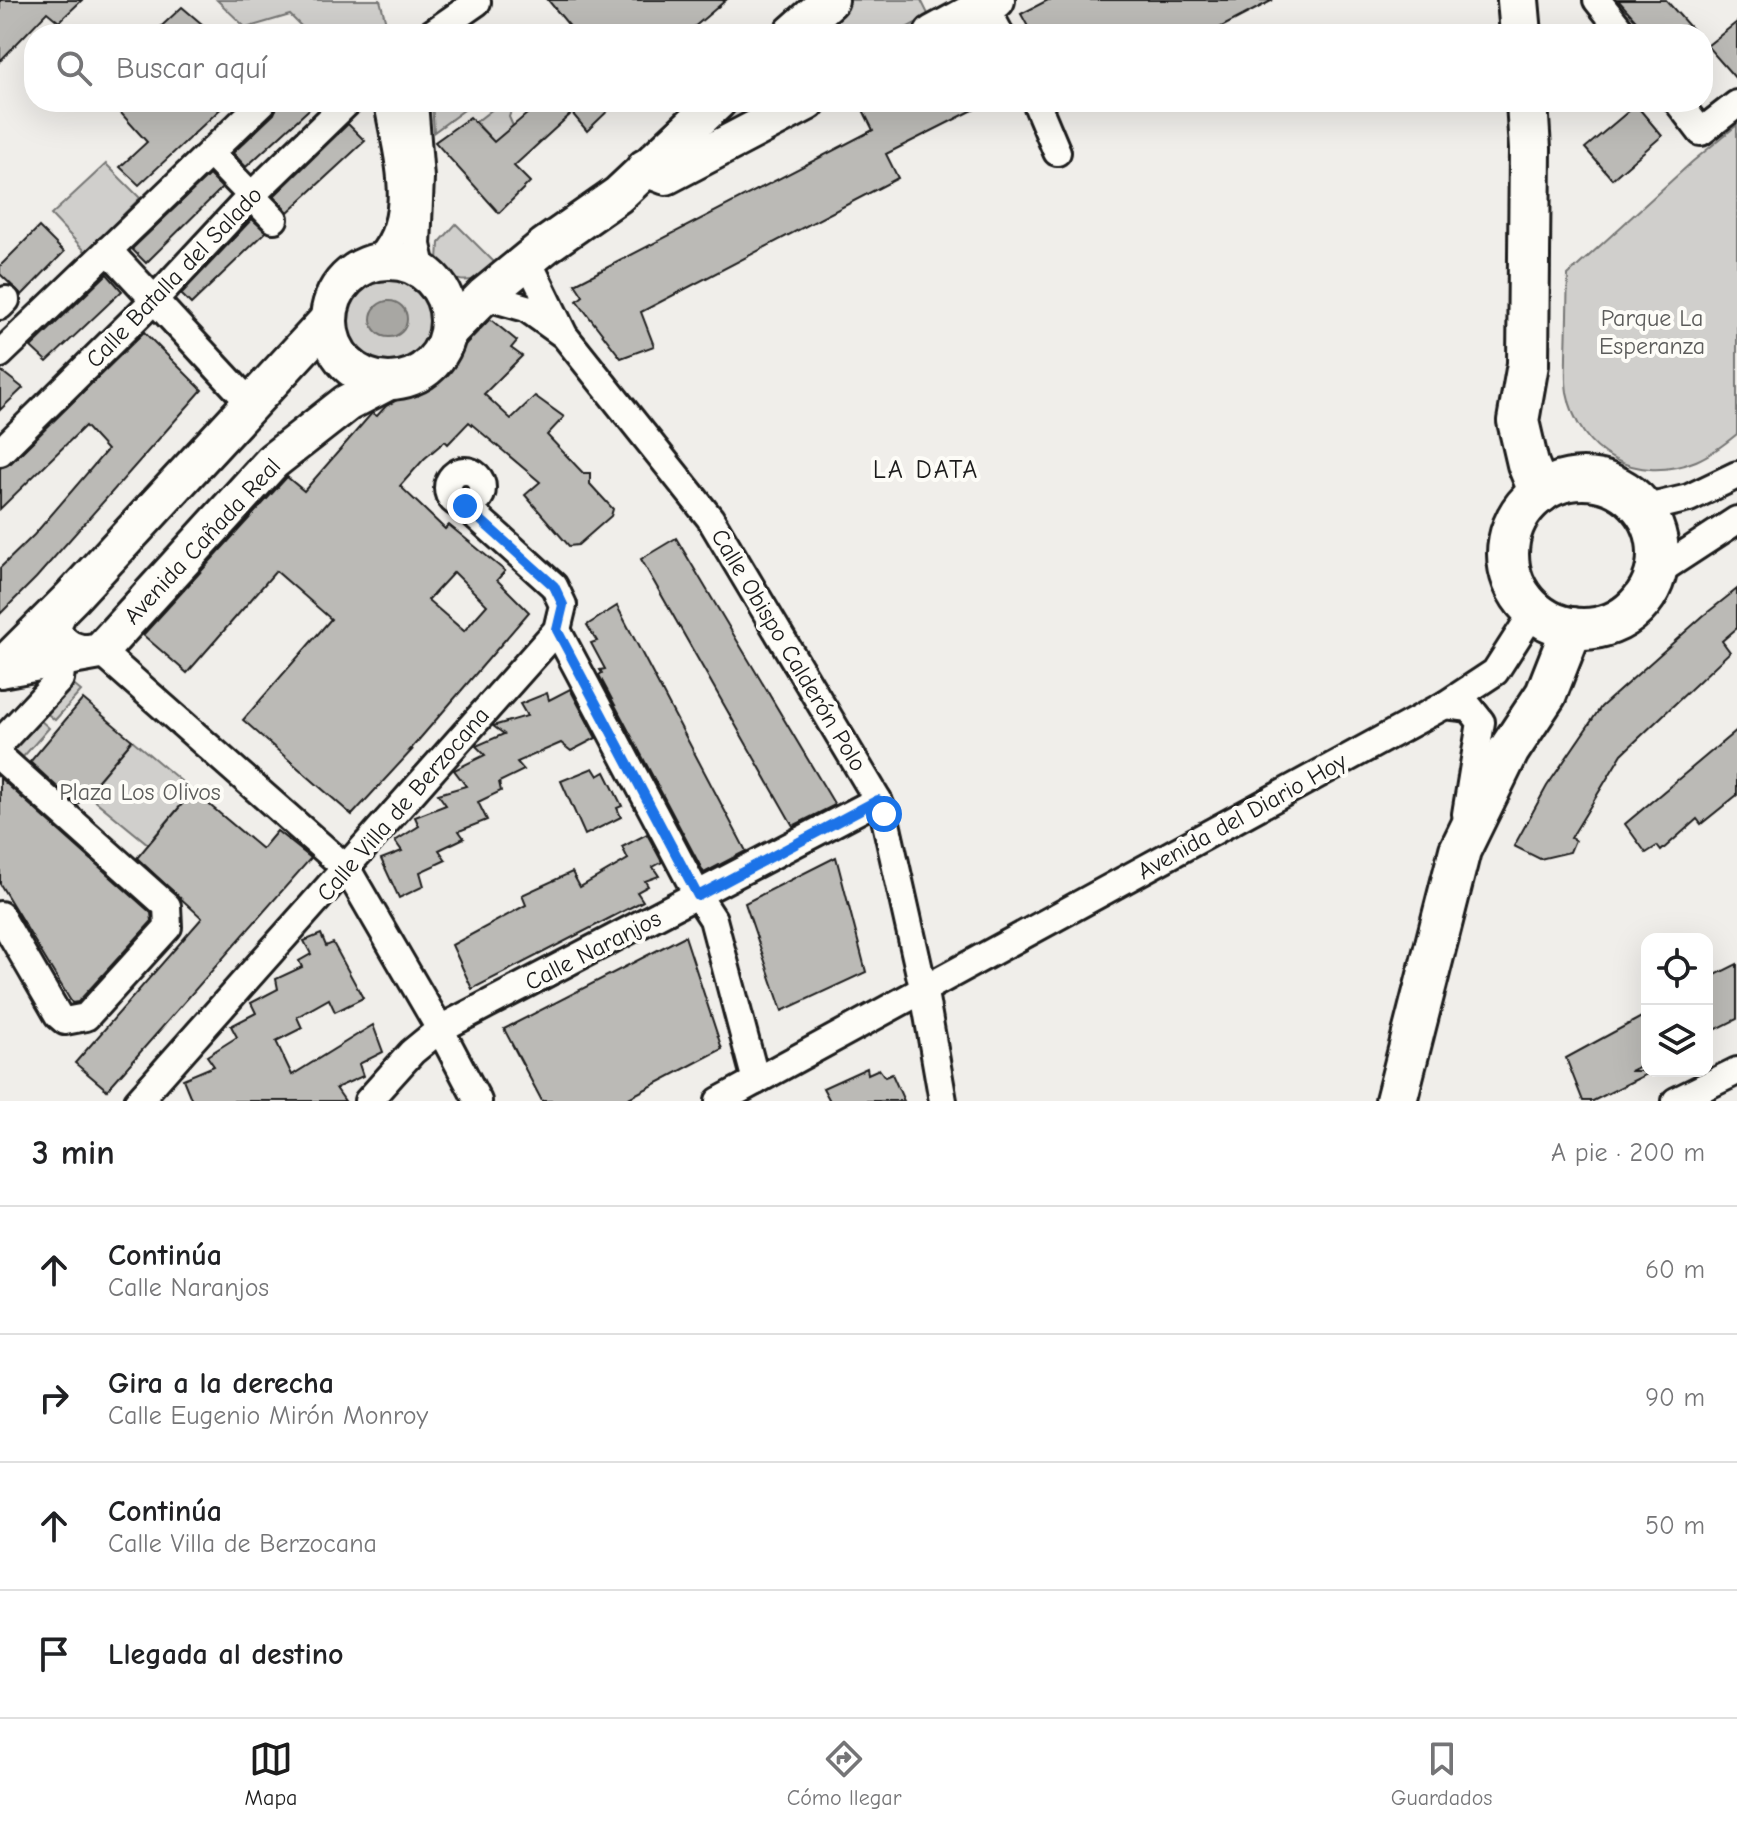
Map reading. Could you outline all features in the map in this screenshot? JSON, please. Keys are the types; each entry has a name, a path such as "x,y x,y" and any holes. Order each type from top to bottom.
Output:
{"main road":[{"path":"803,24 830,0"},
{"path":"1518,0 1520,24"},
{"path":"962,24 994,13"},
{"path":"439,299 484,296 618,195 706,112"},
{"path":"645,168 666,176 789,112"},
{"path":"1528,112 1528,364 1518,421 1528,464 1540,493"},
{"path":"374,263 404,263 439,299 445,347 435,362 413,376 387,382 368,378 352,369 339,355 331,338 329,319 332,301 340,285 353,273 374,263"},
{"path":"0,669 72,597 329,319"},
{"path":"1528,364 1542,431 1562,462 1582,479"},
{"name":"Avenida Cañada Real","path":"100,651 273,461 347,403 387,382"},
{"path":"1582,479 1606,483 1627,493 1643,509 1654,529 1658,551 1656,573 1647,593 1633,610 1615,622 1594,628 1572,628 1551,622 1534,611 1519,594 1510,573 1508,550 1512,528 1523,508 1540,493 1560,483 1582,479"},
{"path":"1419,1101 1401,1082 1460,850 1509,750 1546,694 1572,628"},
{"path":"0,669 100,651"}],"street":[{"path":"1597,0 1616,24"},
{"path":"445,24 478,1"},
{"path":"456,24 478,1"},
{"path":"1686,112 1701,132 1737,104"},
{"path":"0,354 253,112"},
{"name":"Calle Batalla del Salado","path":"0,452 154,300 250,197 336,112"},
{"path":"374,263 393,243 401,220 401,177 390,112"},
{"path":"415,112 420,178 417,245 439,299"},
{"path":"1040,112 1057,152"},
{"path":"210,153 274,219"},
{"path":"108,250 250,403"},
{"name":"Calle Obispo Calderón Polo","path":"528,261 564,335 710,518 878,800 884,814 924,992 943,1101"},
{"name":"Calle Obispo Calderón Polo","path":"484,296 526,308 564,335"},
{"path":"1643,509 1689,498 1737,475"},
{"path":"465,506 554,586 563,605 557,630 713,919 756,1081"},
{"path":"1656,573 1737,520"},
{"path":"72,597 57,626 68,644 100,651 347,869 478,1101"},
{"name":"Avenida del Diario Hoy","path":"719,1101 924,992 1445,705 1495,672 1534,611"},
{"name":"Calle Villa de Berzocana","path":"138,1101 557,630"},
{"path":"0,743 60,679 61,671 56,664 41,662"},
{"path":"1445,705 1470,708 1481,722 1460,850"},
{"path":"0,757 167,906 169,916 168,927 86,1017 65,1021 58,1015 0,915"},
{"name":"Calle Naranjos","path":"368,1101 412,1052 440,1029 878,800"},
{"path":"1676,1101 1704,1095 1737,1071"}],"green space":[{"path":"217,0 380,0 386,24 299,24 290,15 260,24 242,24"},
{"path":"845,0 921,0 929,16 914,24 820,24"},
{"path":"433,112 461,112 434,132"},
{"path":"489,112 511,112 509,117 513,126 494,142 476,122"},
{"path":"725,112 750,112 691,144"},
{"name":"Parque La Esperanza","path":"1737,125 1737,434 1696,461 1674,468 1632,466 1598,448 1584,433 1574,414 1566,378 1568,275"},
{"path":"106,164 140,198 86,252 51,215"},
{"path":"456,224 498,266 469,280 457,279 447,273 438,261 439,243"},
{"path":"390,272 408,275 424,286 435,302 438,320 435,338 424,354 408,365 390,368 372,365 356,354 345,338 342,320 345,302 356,286 372,275"},
{"path":"70,682 81,691 55,720 44,711"},
{"path":"39,719 49,728 23,757 13,748"},
{"name":"Plaza Los Olivos","path":"132,740 193,791 148,844 87,794"}],"shaded area":[{"path":"389,301 402,306 407,319 402,332 389,337 376,332 371,319 376,306"}],"building":[{"path":"0,0 82,0 59,22 47,12 35,24 24,24 24,36 0,61"},
{"path":"548,0 726,0 698,24 568,24"},
{"path":"1048,0 1273,0 1227,24 1026,24 1021,14"},
{"path":"1618,0 1666,0 1687,24 1639,24"},
{"path":"182,7 202,24 164,24"},
{"path":"1737,22 1737,80 1713,53 1713,41"},
{"path":"120,112 217,112 139,185 120,167 147,142"},
{"path":"306,112 246,167 233,153 274,114"},
{"path":"529,112 607,112 587,131 572,113 514,166 530,182 499,213 435,142 470,117 494,142"},
{"path":"864,112 969,112 886,154 898,178 641,312 654,346 621,358 577,301 583,296 575,284 873,130"},
{"path":"1628,112 1642,112 1662,136 1612,179 1585,148"},
{"path":"348,124 365,141 288,212 274,196"},
{"path":"209,175 222,188 146,263 132,249"},
{"path":"252,219 266,232 191,304 181,294"},
{"path":"39,227 64,252 22,295 0,274 0,266"},
{"path":"107,274 122,291 47,362 31,347"},
{"path":"490,319 517,341 511,348 522,356 484,394 511,419 535,396 564,417 547,435 583,473 590,473 590,484 613,509 611,516 578,545 569,546 525,495 540,482 469,422 448,444 445,441 424,459 400,486 445,529 449,525 505,571 497,580 529,612 410,750 413,749 352,815 243,720 331,619 276,571 187,673 143,635 287,477 304,491 372,413 377,416 454,350 465,345","holes":["454,572 487,605 464,631 428,600"]},
{"path":"144,332 202,390 36,578 0,614 0,568 34,535 107,450 85,426 0,509 0,468 11,463"},
{"path":"0,370 23,388 0,410"},
{"path":"676,538 835,805 793,826 641,559"},
{"path":"1737,589 1737,628 1722,641 1730,652 1622,754 1571,838 1575,840 1570,852 1540,859 1514,846 1547,786 1601,707"},
{"path":"617,606 746,851 704,873 599,675 602,673 600,670 605,669 591,643 597,641 587,625"},
{"path":"570,689 596,738 571,751 561,743 517,762 524,770 499,782 501,791 478,802 487,820 459,831 464,838 439,850 446,860 420,872 424,886 399,898 381,859 402,851 395,841 419,826 415,817 446,805 438,794 466,786 454,770 485,755 476,746 504,734 493,726 527,716 520,704 547,693 549,700"},
{"path":"83,699 132,740 77,805 30,762"},
{"path":"1737,730 1737,795 1701,824 1697,819 1661,851 1657,846 1646,853 1625,824"},
{"path":"593,768 598,776 605,772 622,806 617,808 621,817 585,835 561,781"},
{"path":"0,778 151,913 152,921 78,1002 72,1003 0,884"},
{"path":"193,791 262,849 277,831 311,858 107,1090 75,1063 202,918 137,858"},
{"path":"647,834 662,862 653,867 659,876 645,881 648,886 637,892 643,901 472,989 452,945 526,905 522,895 572,872 580,887 628,859 622,847"},
{"path":"836,857 866,972 782,1011 745,903"},
{"path":"321,934 326,946 333,943 363,998 335,1012 329,999 297,1017 302,1028 276,1041 292,1075 373,1025 383,1052 359,1064 363,1076 336,1088 345,1101 192,1101 183,1079 214,1066 207,1056 237,1037 231,1026 256,1013 251,1003 278,989 276,979 302,967 299,961 311,954 304,941"},
{"path":"685,936 722,1049 623,1101 542,1101 504,1029"},
{"path":"1737,964 1737,1019 1713,1031 1713,1005 1713,976"},
{"path":"1641,1017 1641,1066 1630,1071 1641,1071 1641,1077 1593,1101 1583,1101 1566,1058"},
{"path":"867,1068 868,1074 879,1069 885,1077 892,1074 904,1101 830,1101 823,1088"}],"district":[{"name":"LA DATA","path":"926,469"}],"route":[{"path":"465,506 554,586 563,605 557,630 698,896 878,800 884,814"}]}
